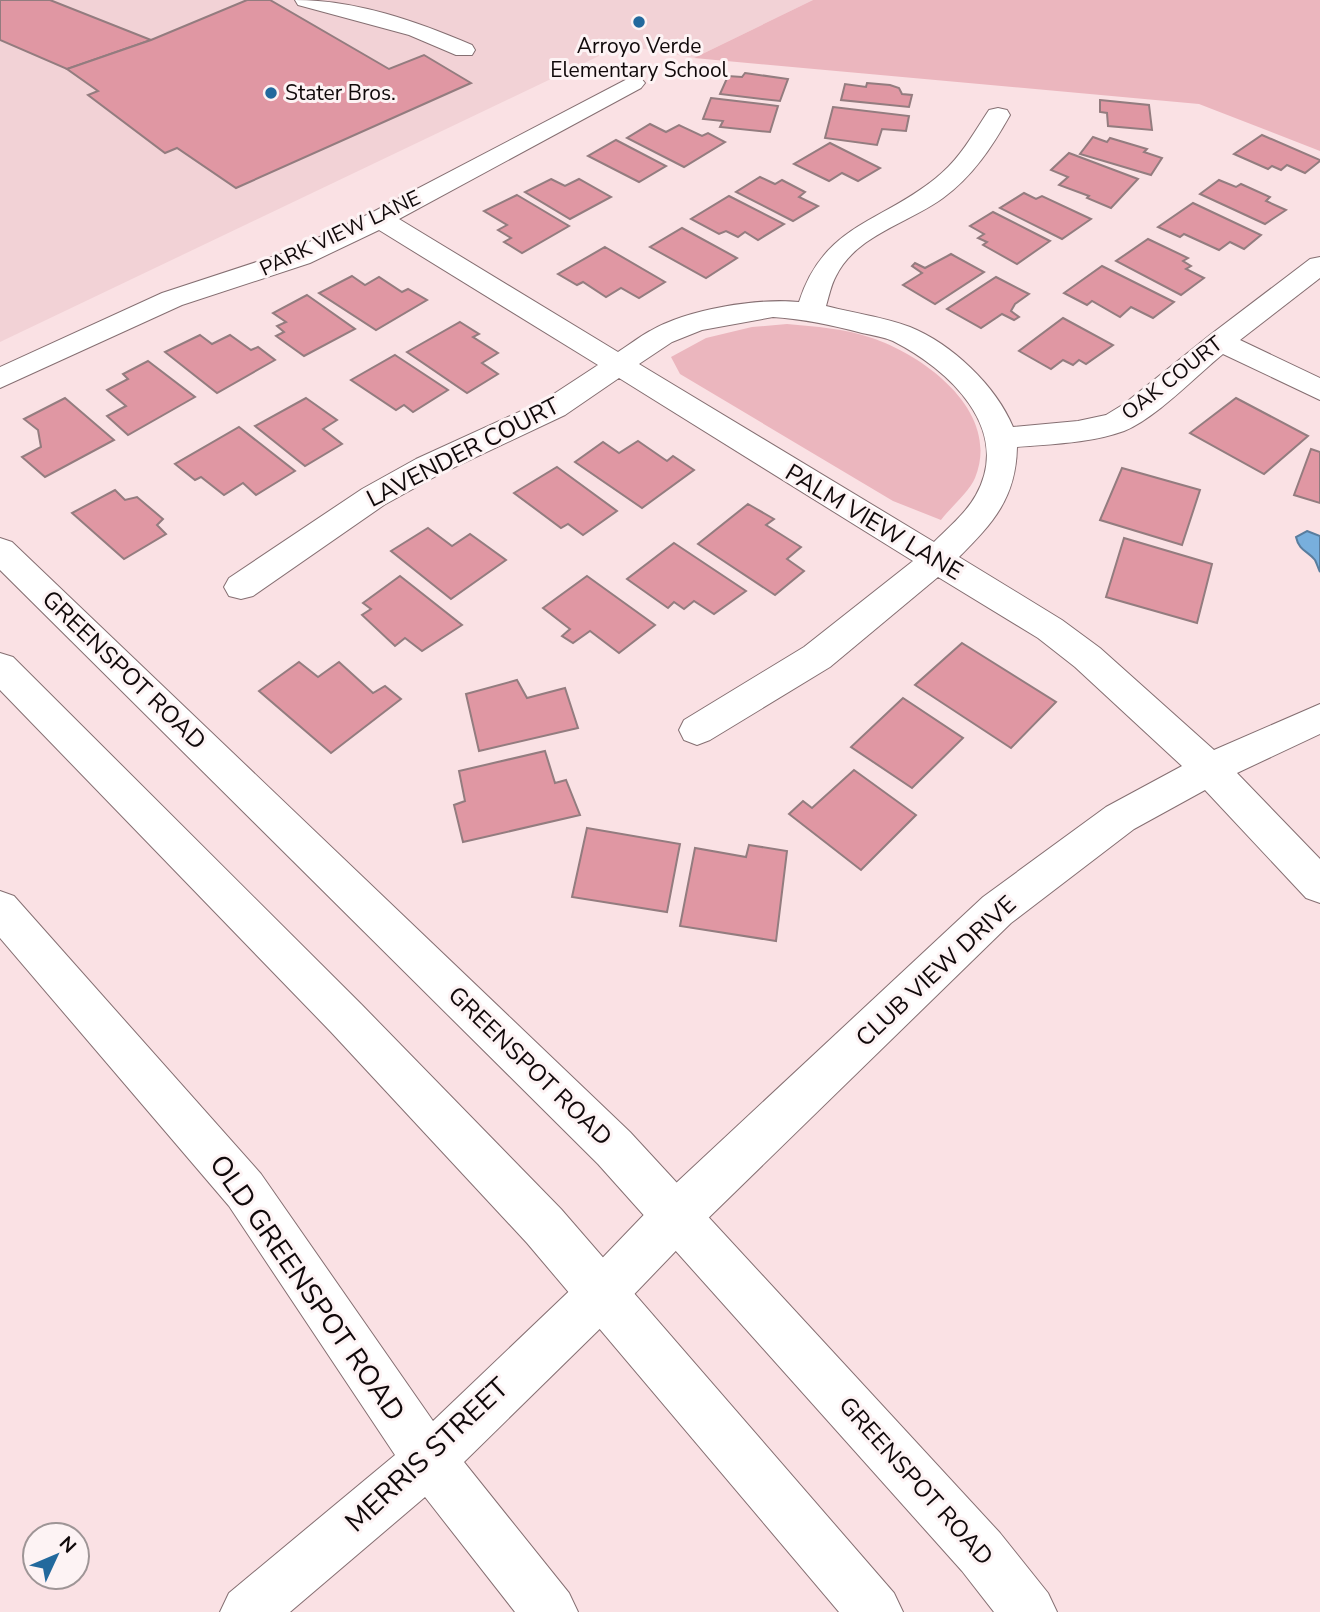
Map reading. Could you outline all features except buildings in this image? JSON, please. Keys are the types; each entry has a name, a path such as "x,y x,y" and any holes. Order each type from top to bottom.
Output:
{"street":[{"path":"306,0 418,30 464,50"},
{"name":"PARK VIEW LANE","path":"0,379 172,299 300,257 380,219 633,83"},
{"path":"810,312 824,271 842,250 902,209 944,186 972,159 998,115"},
{"name":"PALM VIEW LANE","path":"380,219 1050,629 1097,662 1154,713 1320,886"},
{"name":"OAK COURT","path":"1002,438 1078,431 1115,423 1135,411 1220,341 1320,265"},
{"name":"LAVENDER COURT","path":"241,587 373,497 426,467 554,408 662,337 695,323 773,308 810,312 901,334 937,356 970,383 990,408 1002,438"},
{"path":"1220,341 1320,390"},
{"path":"697,730 817,657 936,560 977,519 993,495 1001,468 1002,438"},
{"name":"GREENSPOT ROAD","path":"0,550 614,1148 981,1552 1028,1612"},
{"path":"0,667 355,1027 544,1226 875,1612"},
{"name":"CLUB VIEW DRIVE","path":"602,1293 677,1215 997,910 1120,818 1209,769 1320,718"},
{"name":"OLD GREENSPOT ROAD","path":"0,909 245,1191 429,1460 550,1612"},
{"name":"MERRIS STREET","path":"248,1612 429,1460 602,1293"}],"shaded area":[{"path":"0,0 813,0 694,58 622,45 0,342"},
{"path":"813,0 1320,0 1320,151 1199,104 694,58"},
{"path":"787,324 840,330 893,346 935,373 954,390 968,409 978,431 980,454 975,478 941,520 893,501 680,374 671,357 706,338 752,327"}],"water":[{"path":"1307,531 1320,536 1320,572 1315,560 1297,542 1296,537"}],"place":[{"name":"Arroyo Verde Elementary School","path":"639,22"},
{"name":"Stater Bros.","path":"271,93"}]}
